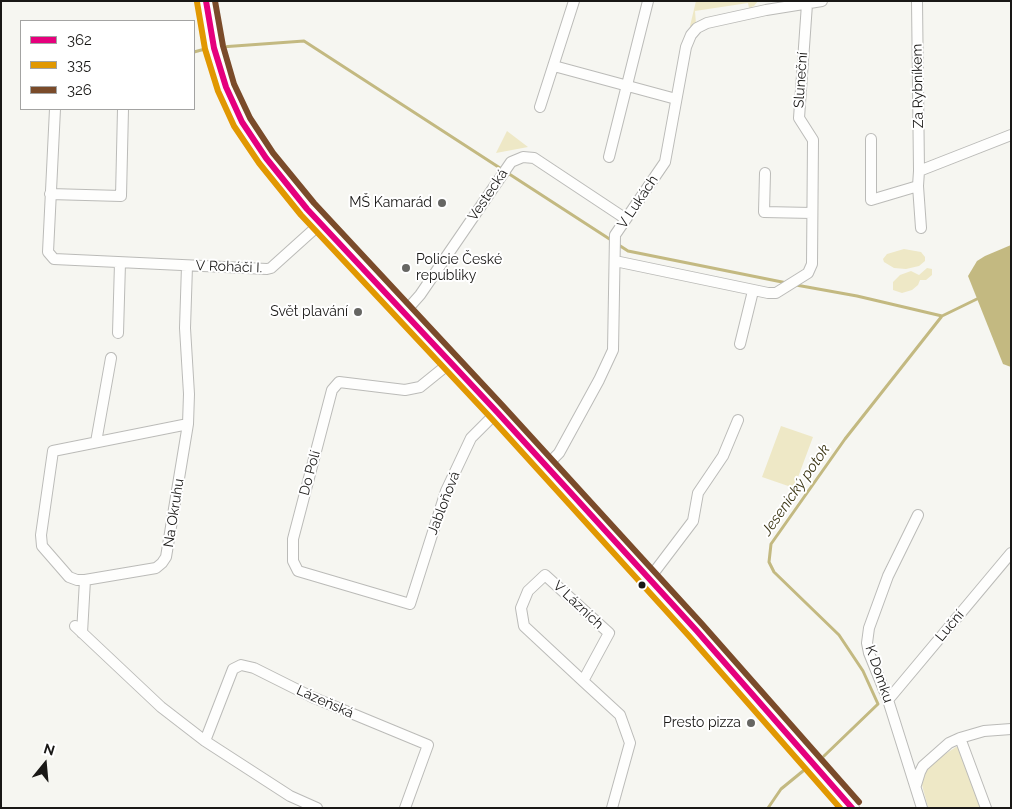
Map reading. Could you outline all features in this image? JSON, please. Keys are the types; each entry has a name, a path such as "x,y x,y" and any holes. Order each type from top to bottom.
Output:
{"main road":[{"path":"206,1 214,48 226,87 242,122 266,158 320,223 451,362 649,579 852,808"}],"street":[{"path":"540,107 574,1"},
{"path":"609,157 648,1"},
{"path":"766,5 806,4 822,1"},
{"name":"Za Rybníkem","path":"918,1 920,171 918,186 921,228"},
{"name":"Sluneční","path":"615,261 753,291 776,293 811,270 813,140 799,118 806,4"},
{"name":"V Lukách","path":"546,466 564,445 600,380 613,350 615,235 665,162 686,47 691,35 696,28 707,23 766,5"},
{"path":"554,66 676,99"},
{"name":"V Roháči I.","path":"55,110 48,252 54,259 187,266 272,268 320,223"},
{"path":"50,194 120,196 123,110"},
{"path":"920,171 1011,135"},
{"path":"871,139 871,200 918,186"},
{"name":"Vestecká","path":"404,312 420,295 511,162 522,157 534,158 626,219"},
{"path":"766,173 764,212 812,212"},
{"path":"118,333 120,263"},
{"name":"Na Okruhu","path":"85,580 156,568 162,563 168,551 188,424 189,394 185,328 187,266"},
{"path":"740,344 753,291"},
{"path":"96,442 111,358"},
{"name":"Do Polí","path":"410,604 298,571 293,562 293,539 332,390 339,382 405,390 420,387 451,362"},
{"name":"Jabloňová","path":"410,604 446,491 471,438 497,412"},
{"path":"649,579 692,521 698,493 723,456 738,420"},
{"path":"188,424 53,451 40,535 42,546 69,577 85,580 79,629 161,707 205,741 290,796 317,808"},
{"name":"K Domku","path":"918,515 888,576 867,636 869,653 888,700 922,808"},
{"name":"Luční","path":"888,700 1011,553"},
{"name":"V Lázních","path":"583,681 608,633 545,575 528,591 521,608 524,626 583,681 620,715 630,743 612,808"},
{"name":"Lázeňská","path":"205,741 233,669 241,665 254,668 312,697 428,745 405,808"},
{"path":"915,787 920,772 928,761 949,743 984,731 1010,726"},
{"path":"960,738 986,808"}],"shaded area":[{"path":"696,1 758,1 749,8 748,3 695,11 696,24 691,27"},
{"path":"507,131 528,147 496,153"},
{"path":"1011,245 1011,367 1003,364 968,276 977,261"},
{"path":"904,249 921,252 925,257 925,261 919,266 906,269 894,268 884,262 883,259 887,254"},
{"path":"927,268 932,269 932,275 926,280 920,280 918,285 912,290 902,293 893,290 893,282 900,275 911,271 919,275"},
{"path":"781,426 813,437 794,488 762,477"},
{"path":"958,747 981,808 928,808 921,781 923,775 936,760"}],"waterway":[{"path":"221,47 304,41 628,251 787,283"},
{"path":"195,52 205,49"},
{"path":"796,285 857,296 942,316"},
{"name":"Jesenický potok","path":"824,756 878,704 863,671 839,635 774,572 769,562 771,544 845,439 942,316 979,298"},
{"name":"Jesenický potok","path":"768,808 781,789 803,771"}],"transit line":[{"name":"362","path":"206,1 214,48 226,87 242,122 266,158 307,209 497,412 696,630 852,808"},
{"name":"326","path":"215,1 223,46 234,84 250,118 273,153 314,203 702,624 859,802"},
{"name":"335","path":"197,2 205,49 218,91 234,126 259,163 301,215 491,418 689,636 840,808"}],"place":[{"name":"MŠ Kamarád","path":"442,203"},
{"name":"Policie České republiky","path":"406,268"},
{"name":"Svět plavání","path":"358,312"},
{"name":"Presto pizza","path":"751,723"}]}
